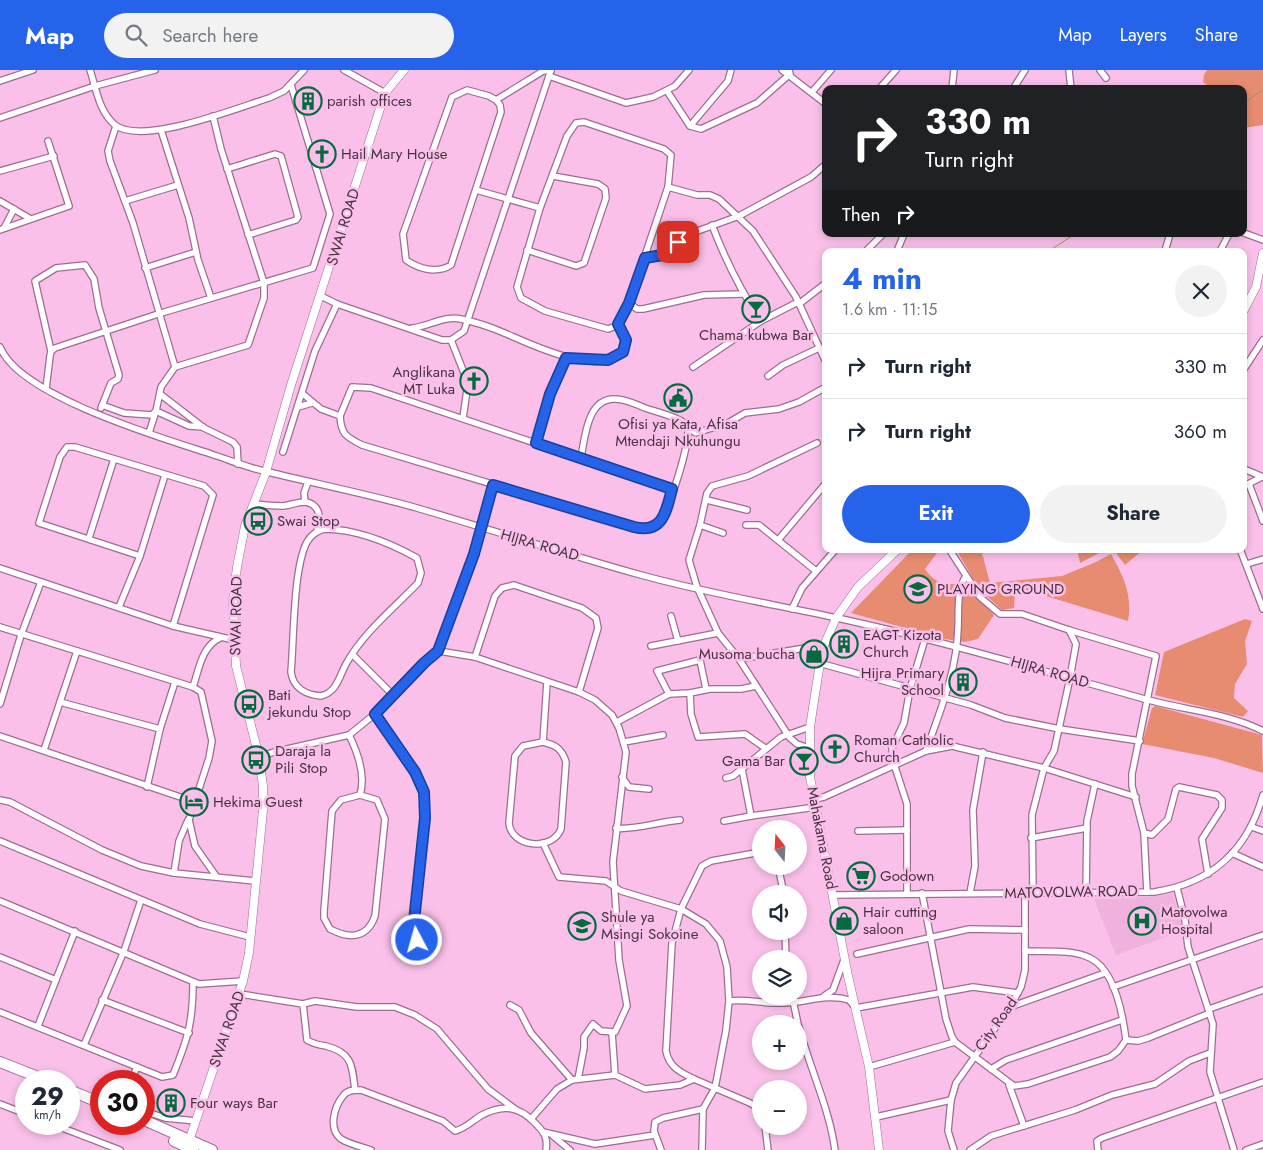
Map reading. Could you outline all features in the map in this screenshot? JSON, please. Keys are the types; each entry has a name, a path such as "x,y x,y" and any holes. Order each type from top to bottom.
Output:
{"highway":[{"path":"0,1062 20,1070"},
{"path":"155,1127 189,1147"},
{"path":"155,1132 189,1147 212,1150"}],"street":[{"path":"0,81 33,70"},
{"path":"90,70 105,114 116,126 134,132 161,130 213,116 277,95 291,85 304,70"},
{"path":"0,118 95,86 155,70"},
{"path":"344,70 385,93"},
{"name":"SWAI ROAD","path":"189,1147 243,981 250,937 263,810 259,757 236,666 234,640 233,600 245,526 266,472 291,385 385,93 404,70"},
{"path":"496,100 543,71 551,72 626,104 666,91 678,84 689,70"},
{"path":"690,126 728,82 731,70"},
{"path":"782,70 789,72 822,101"},
{"path":"812,92 831,70"},
{"path":"883,85 896,70"},
{"path":"953,85 954,70"},
{"path":"1016,85 1026,70"},
{"path":"1069,70 1071,85"},
{"path":"1100,70 1106,78"},
{"path":"321,296 337,304 424,334 450,340 464,330 551,72"},
{"path":"666,91 690,126 698,130 706,128 757,103 789,72"},
{"path":"51,351 158,314 313,268 330,214 291,85"},
{"path":"467,90 496,100 500,105 501,112 451,265 443,270 432,270 412,264 406,260 403,234 448,104 452,97 467,90"},
{"path":"149,433 161,387 175,367 248,345 264,298 264,283 227,169 213,116"},
{"path":"584,122 664,149 671,156 668,187 629,303 618,324 608,329 545,311 521,298 517,287 540,208 553,176 567,136 576,123 584,122"},
{"path":"116,126 108,154 118,187 125,200 175,367"},
{"path":"161,130 189,218 196,252 212,298"},
{"path":"2,229 69,206 48,141"},
{"path":"227,169 274,154 280,156 298,217 296,220 248,235"},
{"path":"0,171 54,156"},
{"path":"645,258 668,254 684,236 739,216 805,181 822,168"},
{"path":"527,250 577,267 584,263 606,198 605,189 598,184 553,176"},
{"path":"125,200 178,185"},
{"path":"668,187 697,195 710,194 725,203 739,216 768,253 799,303 822,355"},
{"path":"476,190 540,208"},
{"path":"0,201 30,218"},
{"path":"2,229 14,209"},
{"path":"712,225 725,258 743,294 761,321"},
{"path":"1247,234 1263,240"},
{"path":"869,248 879,237"},
{"path":"146,268 196,252"},
{"path":"1247,306 1259,289 1263,253"},
{"path":"46,389 51,351 35,281 56,268 82,264 88,267 94,278 98,308 119,377 111,383 100,414"},
{"path":"693,367 761,321 799,303 822,286"},
{"path":"629,303 637,309 643,309 704,295 743,294"},
{"path":"283,452 303,394 315,351 337,304"},
{"path":"409,328 453,318 484,325 566,358 599,361 615,358 626,346 626,340 618,324"},
{"path":"450,340 468,383 463,418"},
{"path":"1247,364 1263,340"},
{"name":"HIJRA ROAD","path":"0,347 13,366 46,389 100,414 238,464 413,507 644,576 958,647 1147,700 1211,714 1263,731"},
{"path":"768,376 783,365 818,348"},
{"path":"536,443 550,394 566,358"},
{"path":"672,489 375,389 352,387 340,416 342,432 362,445 645,530 652,529 657,525 669,501 688,444 688,428"},
{"path":"580,457 588,423 594,411 607,400 626,401 686,424 688,428 696,433 728,423 744,413 779,409 822,391"},
{"path":"160,394 203,427 233,442 237,447 238,464"},
{"path":"303,394 312,403 340,416"},
{"path":"298,408 312,403"},
{"path":"102,405 142,416 155,412 189,426 203,427"},
{"path":"810,748 793,741 787,734 739,659 718,634 697,587 689,560 709,489 712,486 748,476 817,443"},
{"path":"140,556 90,538 41,525 39,520 60,457 67,447 76,447 204,486 213,495 173,626"},
{"path":"90,538 114,459"},
{"path":"1247,470 1263,477"},
{"path":"120,608 140,556 165,475"},
{"path":"1263,477 1247,485 1263,521"},
{"path":"305,502 304,493 308,482"},
{"path":"259,757 349,735 375,714 392,694 438,651 455,609 493,485"},
{"path":"779,539 822,488"},
{"path":"707,500 747,510"},
{"path":"254,504 284,506 305,502 316,508 319,514 320,522 317,531 307,542 300,565 292,679 299,689 321,696 327,694 337,684 353,655 368,634 418,583 421,573 417,558 408,553 356,534 334,529 317,531"},
{"path":"700,525 723,533"},
{"path":"746,525 759,525 779,539 816,571"},
{"path":"792,609 802,588 832,553"},
{"name":"Mahakama Road","path":"879,1150 869,1067 832,895 810,777 810,726 819,663 829,617 894,553"},
{"path":"952,553 980,597 1000,614 1022,614 1068,630 1156,656 1132,774 1144,833 1147,892"},
{"path":"1242,553 1263,609"},
{"path":"1247,564 1263,559"},
{"path":"0,568 173,626 234,640"},
{"path":"926,751 945,697 958,647 960,592 966,576"},
{"path":"0,704 3,682 42,582"},
{"path":"476,657 495,596 502,588 514,585 582,608 596,618 598,628 595,643 580,692"},
{"path":"671,616 678,641"},
{"path":"0,627 193,687 202,697 212,741 195,802 179,841 174,873"},
{"path":"1033,894 1032,815 1044,768 1054,752 1070,678 1076,644 1068,630"},
{"path":"651,646 718,634"},
{"path":"193,687 204,652 212,641 220,638"},
{"path":"906,893 907,830 905,794 894,765 892,748 904,723 910,689 925,639"},
{"path":"739,659 811,648 822,650"},
{"path":"44,750 77,651"},
{"path":"438,651 476,657 580,692 595,700 612,715 617,722 624,742 626,761 622,777 613,862 620,975 627,1006 617,1029 612,1033 601,1031 593,1024 587,1030 575,1079"},
{"path":"353,655 392,694"},
{"path":"669,694 657,671 700,660 706,689"},
{"path":"819,663 945,697 1005,718 1060,729 1140,740"},
{"path":"147,787 160,729 175,682"},
{"path":"543,742 547,682"},
{"path":"617,722 669,694 690,694 706,689 741,689 756,686"},
{"path":"690,694 692,714 698,737 745,734 765,748"},
{"path":"60,702 160,729"},
{"path":"375,714 415,772 424,792 425,818 414,921 417,940"},
{"path":"726,778 742,769 765,748 787,734 810,726"},
{"path":"349,735 360,763 362,776 360,795"},
{"path":"624,742 662,735"},
{"path":"0,736 195,802"},
{"path":"543,742 557,746 563,753 566,762 561,829 554,839 543,843 532,843 516,839 511,833 509,823 515,756 523,746 543,742"},
{"path":"815,799 824,797 926,751 952,746 1044,768 1136,797"},
{"path":"970,893 975,866 973,810 983,752"},
{"path":"742,769 751,816"},
{"path":"622,777 629,787 648,790"},
{"path":"1086,892 1087,828 1095,784"},
{"path":"1144,833 1152,835 1168,820 1178,787 1216,794 1222,800 1222,808 1202,839 1208,874"},
{"path":"360,795 377,800 385,818 375,916 371,927 367,931 349,936 330,929 324,918 324,911 332,811 341,800 360,795"},
{"name":"MATOVOLWA ROAD","path":"832,895 1147,892 1177,888 1208,874 1232,853 1252,827 1263,795"},
{"path":"0,800 10,802 120,858 155,870 255,881"},
{"path":"724,821 816,807"},
{"path":"189,820 196,846 216,876"},
{"path":"616,828 627,829 658,822 680,820"},
{"path":"1252,827 1263,831"},
{"path":"1031,838 1087,828"},
{"path":"858,831 907,830"},
{"path":"0,841 200,924 250,937"},
{"path":"543,843 560,877 603,880 621,891 682,909 706,924 720,941 727,968 729,1001 715,1088 703,1109 702,1150"},
{"path":"1232,853 1263,867"},
{"path":"752,854 711,862 702,866 682,909 672,943 666,1051 668,1060 675,1069 752,1105"},
{"path":"1177,888 1185,920 1188,946 1213,1024 1210,1072 1234,1150"},
{"path":"922,893 946,1020 955,1042 1009,1085 1024,1126"},
{"name":"City Road","path":"954,1150 948,1131 951,1100 956,1083 973,1056 1010,1007 1018,993 1025,970 1025,893"},
{"path":"84,1046 124,951 141,900"},
{"path":"0,901 124,951 193,982 205,985 243,981"},
{"path":"857,954 969,929 1025,930"},
{"path":"38,1026 75,931"},
{"path":"1113,987 1193,961 1263,935"},
{"path":"1009,1085 1020,1086 1110,1057 1118,1052 1126,1040 1113,987 1105,973 1091,958 1073,953 1025,951"},
{"path":"0,957 56,980"},
{"path":"819,998 833,990 845,958"},
{"path":"1010,1007 1105,973"},
{"path":"0,1012 162,1077 173,1075 189,1033 193,1015 193,982"},
{"path":"807,998 845,998 856,1008 973,987 1018,993"},
{"path":"1126,1040 1143,1040 1263,990"},
{"path":"240,994 303,1004 315,1001 357,1007 395,1007 415,1015 437,1029 488,1089 531,1119 546,1137 546,1150"},
{"path":"102,1000 189,1033"},
{"path":"729,1001 752,1000"},
{"path":"303,1004 307,1040 335,1049 347,1056 352,1067 356,1090"},
{"path":"510,1005 519,1010 531,1033 575,1079"},
{"path":"991,1069 1006,1060 1122,1020"},
{"path":"612,1033 615,1075"},
{"path":"869,1067 955,1042"},
{"path":"807,1052 828,1113 834,1150"},
{"path":"970,1150 991,1136 1075,1110 1112,1095 1156,1084 1189,1061 1210,1053"},
{"path":"531,1119 557,1089 575,1079 615,1075 645,1090 680,1085 694,1079"},
{"path":"1098,1150 1097,1140 1263,1082"},
{"path":"371,1150 341,1138 335,1130 332,1119 343,1096 356,1090 361,1090 443,1121 455,1131 488,1113 516,1109"},
{"path":"876,1117 951,1100"},
{"path":"0,1104 15,1110"},
{"path":"661,1150 653,1126 658,1120 703,1109"},
{"path":"155,1115 165,1118 196,1121"},
{"path":"543,1132 594,1144 655,1135"},
{"path":"552,1134 570,1150"},
{"path":"80,1135 120,1150"},
{"path":"766,1135 768,1150"},
{"path":"1246,1150 1263,1144"}],"shaded area":[{"path":"1207,70 1263,70 1263,125 1247,128 1247,85 1207,85 1203,82"},
{"path":"909,553 937,553 925,569 929,574 942,583 966,583 994,615 978,639 965,642 945,639 851,613"},
{"path":"958,553 982,553 990,583 1062,576 1111,554 1126,586 1129,603 1128,621 1026,590 1015,593 1014,608 1002,610 979,589"},
{"path":"1078,553 1099,553 1080,563"},
{"path":"1116,553 1139,553 1125,565"},
{"path":"1245,619 1252,621 1245,641 1247,664 1235,684 1234,698 1248,711 1243,717 1155,695 1164,652"},
{"path":"1155,706 1262,735 1263,773 1214,758 1142,744 1152,708"},
{"name":"Matovolwa Hospital","path":"1172,894 1179,912 1182,931 1116,955 1094,899 1149,897"}],"waterway":[{"path":"1247,101 1263,90"},
{"path":"1054,248 1070,237"}],"place":[{"name":"parish offices","path":"308,101"},
{"name":"Hail Mary House","path":"322,154"},
{"name":"Chama kubwa Bar","path":"756,309"},
{"name":"Anglikana MT Luka","path":"474,381"},
{"name":"Ofisi ya Kata, Afisa Mtendaji Nkuhungu","path":"678,398"},
{"name":"Swai Stop","path":"258,521"},
{"name":"PLAYING GROUND","path":"918,589"},
{"name":"EAGT Kizota Church","path":"844,644"},
{"name":"Musoma bucha","path":"814,654"},
{"name":"Hijra Primary School","path":"963,682"},
{"name":"Bati jekundu Stop","path":"249,704"},
{"name":"Roman Catholic Church","path":"835,749"},
{"name":"Daraja la Pili Stop","path":"256,760"},
{"name":"Gama Bar","path":"804,761"},
{"name":"Hekima Guest","path":"194,802"},
{"name":"Godown","path":"861,876"},
{"name":"Hair cutting saloon","path":"844,921"},
{"name":"Matovolwa Hospital","path":"1142,921"},
{"name":"Shule ya Msingi Sokoine","path":"582,926"},
{"name":"Four ways Bar","path":"171,1103"}],"route":[{"path":"417,940 414,931 414,921 425,818 424,792 415,772 375,714 392,694 438,651 474,554 493,485 645,530 652,529 657,525 669,501 672,489 536,443 550,394 566,358 599,361 615,358 623,352 626,340 618,324 629,303 645,258 668,254 678,242"}]}
